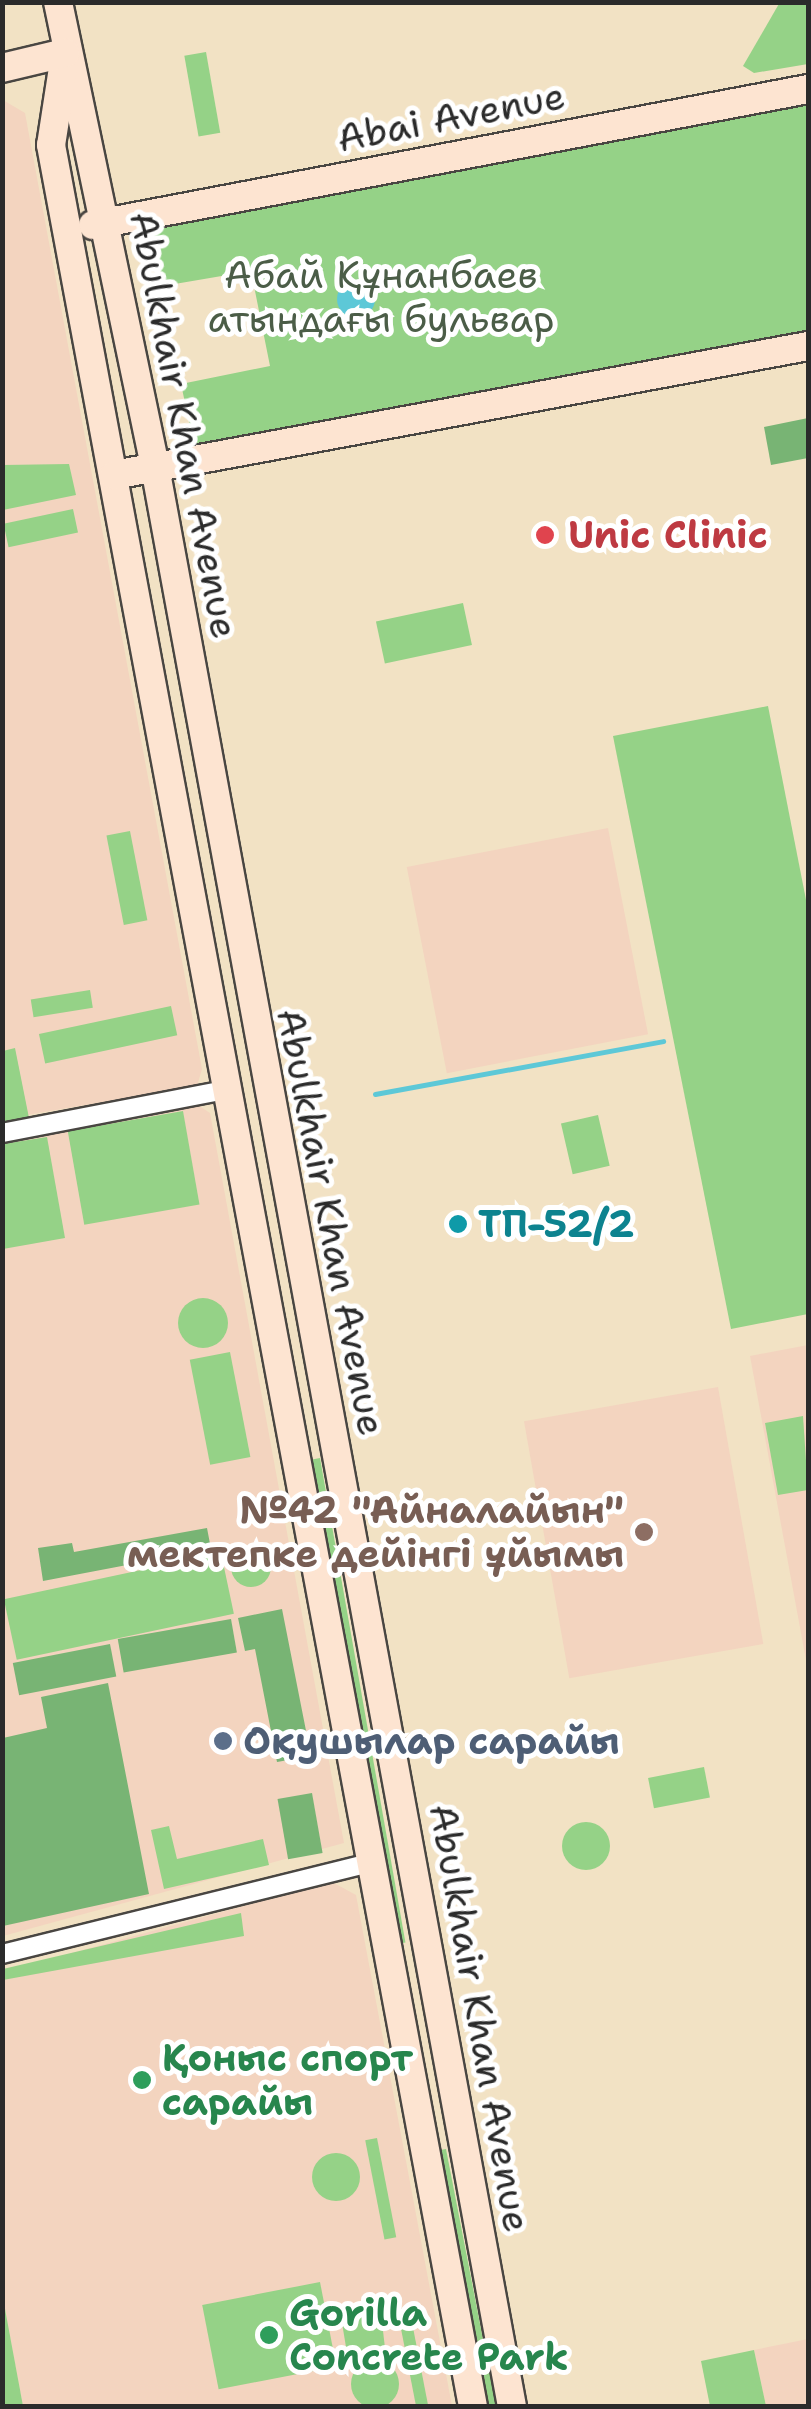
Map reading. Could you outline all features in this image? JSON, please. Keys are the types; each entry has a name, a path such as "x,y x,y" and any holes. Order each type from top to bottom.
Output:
{"main road":[{"name":"Abulkhair Khan Avenue","path":"58,2 65,53 108,222 155,468 512,2406"},
{"name":"Abulkhair Khan Avenue","path":"65,53 52,145 473,2406"},
{"path":"2,68 65,53"},
{"name":"Abai Avenue","path":"68,230 808,88"},
{"path":"114,475 808,346"},
{"path":"134,588 176,580"},
{"path":"174,808 216,801"},
{"path":"290,1436 331,1428"},
{"path":"420,2126 460,2118"}],"street":[{"path":"2,1132 226,1090"},
{"path":"2,1954 371,1864"}],"shaded area":[{"path":"3,100 25,113 202,1069 197,1086 3,1119"},
{"path":"608,828 648,1034 447,1073 407,867"},
{"path":"198,1105 210,1113 344,1843 3,1936 3,1142"},
{"path":"808,1345 808,1671 750,1356"},
{"name":"№42 \"Айналайын\" мектепке дейінгі ұйымы","path":"718,1387 763,1644 569,1678 524,1421"},
{"path":"332,1882 356,1895 452,2406 23,2406 3,2298 2,1972"},
{"path":"808,2339 808,2406 766,2406 754,2350"}],"green space":[{"path":"780,2 808,3 808,64 754,73 743,66"},
{"path":"206,52 220,133 199,137 184,56"},
{"name":"Абай Құнанбаев атындағы бульвар","path":"808,105 808,332 194,445 181,384 270,366 251,271 163,286 151,225"},
{"path":"808,418 808,458 771,465 764,427"},
{"path":"69,464 76,495 3,510 3,465"},
{"path":"73,509 78,532 9,547 4,524"},
{"path":"463,603 472,645 385,664 376,622"},
{"path":"768,706 808,910 808,1314 731,1329 613,736"},
{"path":"130,831 147,920 124,925 106,836"},
{"path":"90,990 93,1008 34,1017 31,999"},
{"path":"171,1006 177,1035 45,1063 39,1034"},
{"path":"15,1048 29,1118 3,1123 3,1051"},
{"path":"183,1111 199,1205 84,1225 68,1131"},
{"path":"598,1115 610,1166 573,1174 561,1124"},
{"path":"47,1137 65,1238 3,1249 3,1144"},
{"path":"203,1298 221,1305 228,1323 221,1341 203,1348 185,1341 178,1323 185,1305"},
{"path":"230,1352 250,1457 210,1465 190,1360"},
{"path":"803,1416 808,1490 778,1495 765,1423"},
{"path":"320,1458 405,1943 398,1944 312,1459"},
{"path":"207,1528 211,1549 43,1581 38,1548 72,1543 74,1552"},
{"path":"251,1547 265,1553 271,1567 265,1581 251,1587 237,1581 231,1567 237,1553"},
{"path":"221,1553 234,1614 17,1660 4,1599"},
{"path":"282,1609 311,1756 277,1762 255,1649 245,1651 238,1618"},
{"path":"231,1619 237,1652 124,1672 118,1639"},
{"path":"110,1644 116,1676 19,1695 13,1663"},
{"path":"108,1683 149,1894 3,1926 3,1738 47,1728 41,1697"},
{"path":"704,1767 710,1797 654,1808 648,1778"},
{"path":"312,1793 323,1853 288,1859 278,1799"},
{"path":"586,1822 603,1829 610,1846 603,1863 586,1870 569,1863 562,1846 569,1829"},
{"path":"169,1826 177,1859 263,1839 269,1865 164,1889 151,1830"},
{"path":"241,1913 244,1936 3,1980 3,1969"},
{"path":"377,2138 396,2237 384,2239 365,2140"},
{"path":"446,2149 496,2406 489,2406 439,2150"},
{"path":"336,2153 353,2160 360,2177 353,2194 336,2201 319,2194 312,2177 319,2160"},
{"name":"Gorilla Concrete Park","path":"320,2282 336,2366 219,2389 202,2305"},
{"path":"3,2298 23,2406 3,2406"},
{"path":"409,2307 428,2406 416,2406 397,2309"},
{"path":"340,2311 381,2314 385,2348 347,2353"},
{"path":"754,2350 766,2406 710,2406 701,2361"},
{"path":"375,2360 392,2367 399,2384 392,2401 375,2408 358,2401 351,2384 358,2367"}],"water":[{"path":"356,280 370,285 375,299 370,313 356,318 342,313 337,299 342,285"}],"waterway":[{"path":"375,1094 663,1041"}],"place":[{"name":"Unic Clinic","path":"545,535"},
{"name":"ТП-52/2","path":"458,1224"},
{"name":"№42 \"Айналайын\" мектепке дейінгі ұйымы","path":"644,1532"},
{"name":"Оқушылар сарайы","path":"223,1741"},
{"name":"Қоныс спорт сарайы","path":"142,2080"},
{"name":"Gorilla Concrete Park","path":"269,2335"}]}
